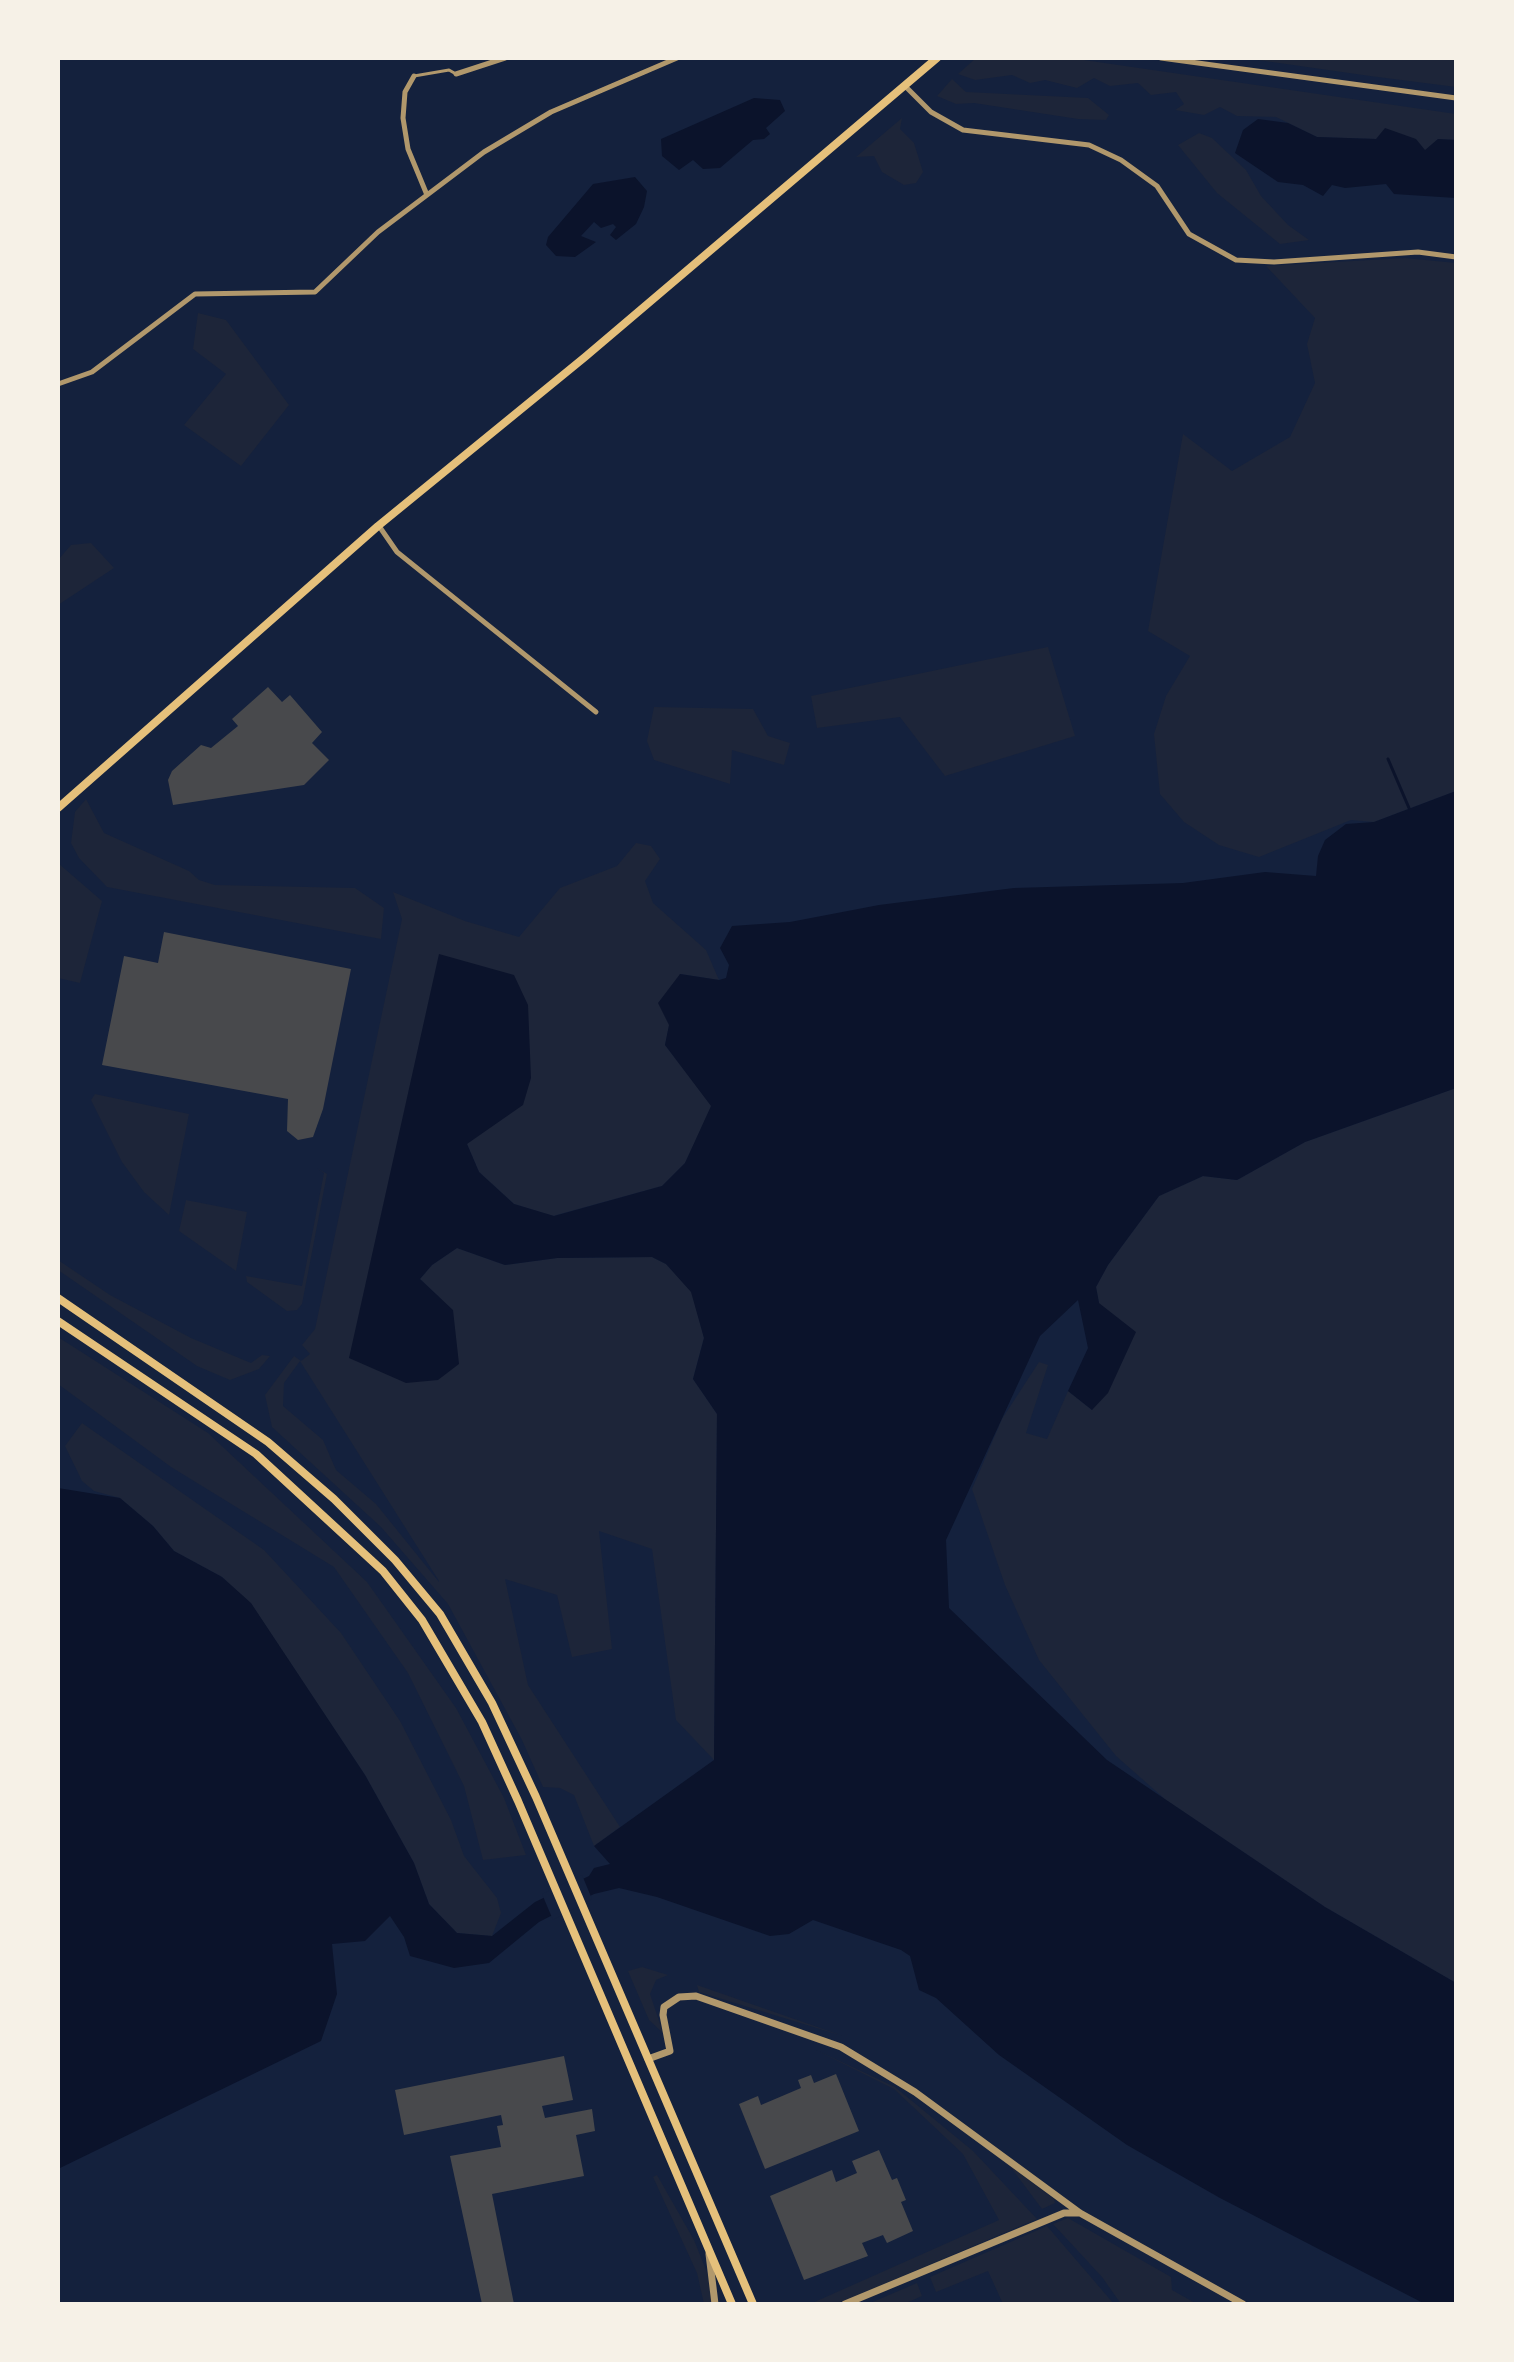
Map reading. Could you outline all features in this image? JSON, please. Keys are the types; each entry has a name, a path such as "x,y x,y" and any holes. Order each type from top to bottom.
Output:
{"main road":[{"path":"58,808 378,526 585,357 937,58"},
{"path":"58,1298 268,1442 334,1499 395,1560 447,1627 492,1703 536,1797 753,2304"},
{"path":"58,1321 256,1454 383,1571 422,1620 475,1709 518,1801 732,2304"}],"street":[{"path":"456,74 505,58"},
{"path":"58,384 92,372 195,294 315,292 378,232 484,152 551,112 677,58"},
{"path":"1161,58 1456,98"},
{"path":"414,76 405,92 403,118 408,149 427,195"},
{"path":"904,85 931,112 963,130 1089,145 1121,160 1157,186 1189,234 1236,260 1274,262 1418,252 1456,257"},
{"path":"378,526 397,552 596,712"},
{"path":"648,2059 670,2051 664,2007 679,1997 696,1996 757,2016 862,2058 1080,2213 1243,2304"},
{"path":"845,2304 1064,2213 1080,2213"},
{"path":"709,2251 715,2304"}],"lane":[{"path":"414,76 449,70 456,74"}],"shaded area":[{"path":"976,58 1070,58 1456,114 1456,140 1438,139 1425,151 1376,139 1317,137 1276,117 1237,116 1220,107 1204,115 1175,110 1184,104 1176,92 1151,95 1138,83 1110,86 1094,78 1077,88 1045,80 1030,83 1012,75 975,80 958,74"},
{"path":"1244,58 1456,58 1456,87 1370,76"},
{"path":"952,79 966,92 1088,98 1109,115 1106,120 1078,119 974,103 956,104 937,96"},
{"path":"754,98 780,100 785,111 766,128 770,134 764,139 753,140 720,168 703,169 693,160 679,170 662,156 661,139"},
{"path":"902,118 900,129 914,143 923,172 916,183 904,185 882,172 874,156 856,157"},
{"path":"1258,119 1288,123 1317,137 1376,139 1385,128 1416,139 1425,150 1438,139 1456,140 1456,198 1394,194 1386,184 1345,188 1332,185 1323,196 1303,185 1278,182 1235,153 1243,130"},
{"path":"1199,133 1212,138 1246,170 1261,196 1288,225 1309,240 1280,244 1217,193 1178,145"},
{"path":"635,177 647,191 644,207 636,224 616,240 610,235 616,227 613,224 601,228 594,222 581,236 596,242 575,257 556,256 546,245 548,237 593,184"},
{"path":"1405,258 1456,263 1456,791 1374,822 1351,820 1259,857 1219,845 1184,822 1160,794 1154,734 1166,696 1190,656 1148,631 1183,434 1232,471 1290,437 1315,383 1307,344 1315,318 1266,266"},
{"path":"198,313 226,320 289,405 241,466 184,425 226,374 193,349"},
{"path":"91,543 114,568 58,605 58,560 71,545"},
{"path":"1048,647 1075,736 945,776 900,717 817,728 811,696"},
{"path":"654,707 753,709 768,736 790,743 784,765 732,750 730,784 654,760 647,741"},
{"path":"1456,791 1456,1088 1305,1142 1237,1180 1203,1176 1159,1196 1108,1265 1096,1287 1099,1303 1136,1332 1108,1393 1092,1410 1068,1391 1088,1348 1078,1300 1040,1336 946,1540 949,1608 1107,1760 1325,1907 1456,1983 1456,2304 1425,2304 1220,2198 1127,2145 999,2055 936,1998 919,1990 910,1956 901,1950 813,1920 789,1934 770,1936 657,1897 619,1888 594,1894 539,1922 489,1963 454,1968 410,1956 404,1937 390,1916 365,1941 332,1944 337,1994 321,2041 58,2169 58,1488 120,1498 153,1526 174,1551 222,1577 251,1603 365,1775 414,1863 429,1904 457,1933 492,1936 535,1902 589,1876 594,1868 610,1864 594,1846 714,1760 717,1414 693,1379 704,1338 691,1292 666,1264 652,1257 557,1258 505,1265 457,1248 432,1265 420,1279 453,1310 459,1364 438,1380 406,1383 349,1358 439,954 514,975 528,1005 531,1078 523,1105 467,1144 479,1172 514,1204 554,1216 662,1186 685,1163 711,1106 665,1045 669,1025 658,1003 680,974 719,980 726,978 729,965 720,948 732,926 790,922 879,905 1014,888 1183,883 1265,872 1316,876 1318,856 1325,840 1346,824 1374,822"},
{"path":"86,799 104,833 189,871 199,880 215,885 355,888 384,908 381,939 107,887 79,858 71,843 75,812"},
{"path":"636,843 651,846 660,859 645,881 653,903 706,950 719,980 680,974 665,1045 712,1106 685,1163 662,1186 553,1216 514,1204 479,1172 467,1144 528,1005 349,1358 439,1297 420,1279 432,1265 457,1248 505,1265 557,1258 652,1257 666,1264 692,1292 704,1338 693,1379 717,1414 714,1760 676,1720 652,1549 599,1531 612,1649 572,1657 557,1595 505,1579 528,1685 620,1827 594,1846 574,1795 560,1788 543,1787 522,1740 448,1604 381,1527 272,1427 265,1395 294,1356 301,1361 310,1354 302,1345 315,1329 402,919 393,892 465,921 519,937 560,888 617,866","holes":["300,1361 439,1582 376,1504 336,1470 323,1440 283,1406 284,1383"]},
{"path":"58,863 102,901 80,983 58,978"},
{"path":"1456,1088 1456,1983 1325,1907 1166,1800 1116,1756 1039,1660 1005,1585 972,1489 1002,1419 1039,1362 1048,1365 1026,1433 1047,1439 1068,1391 1092,1410 1099,1303 1096,1287 1108,1265 1159,1196 1203,1176 1237,1180 1305,1142"},
{"path":"95,1094 189,1114 169,1215 144,1192 122,1162 91,1100"},
{"path":"317,1168 327,1174 302,1304 297,1310 287,1311 247,1282 246,1276 302,1286 324,1173"},
{"path":"186,1200 247,1212 236,1271 179,1231"},
{"path":"58,1260 110,1295 191,1338 251,1363 262,1355 270,1356 259,1369 230,1380 197,1366 58,1270"},
{"path":"58,1337 208,1433 367,1582 456,1708 504,1798 526,1855 483,1860 464,1786 408,1673 334,1567 171,1467 58,1384"},
{"path":"82,1423 264,1550 341,1633 400,1721 451,1820 464,1856 497,1898 501,1913 492,1936 457,1933 429,1904 414,1863 365,1775 251,1604 222,1577 174,1551 153,1526 120,1498 94,1491 82,1481 65,1446"},
{"path":"642,1967 668,1975 656,1980 650,1994 663,2033 649,2020 628,1971"},
{"path":"697,1985 843,2036 699,1992"},
{"path":"816,2050 895,2087 973,2151 1037,2219 836,2304 810,2304 999,2220 963,2154 894,2089"},
{"path":"1009,2165 1054,2199 1055,2203 1042,2209"},
{"path":"657,2175 694,2240 708,2275 712,2304 704,2304 697,2273 653,2177"},
{"path":"1068,2218 1171,2277 1172,2290 1197,2304 1121,2304 1102,2277 1053,2224"},
{"path":"1047,2226 1114,2304 1003,2304 988,2271 936,2292 930,2277"},
{"path":"917,2283 922,2296 904,2304 868,2304"}],"pier":[{"path":"582,1875 592,1899 553,1920 542,1894"}],"building":[{"path":"268,687 282,702 290,695 322,732 312,743 329,760 304,785 173,805 168,780 172,771 201,745 211,748 238,726 232,719"},
{"path":"164,932 351,969 323,1109 313,1137 298,1140 287,1131 288,1099 102,1065 124,956 158,963"},
{"path":"564,2056 573,2100 542,2106 545,2118 592,2109 595,2131 576,2135 584,2176 492,2194 514,2304 482,2304 450,2156 501,2147 497,2126 503,2125 501,2115 404,2135 395,2090"},
{"path":"836,2074 859,2131 765,2169 739,2104 758,2096 761,2105 801,2088 798,2080 811,2075 814,2083"},
{"path":"879,2150 892,2180 897,2178 906,2200 901,2202 913,2231 887,2243 883,2235 862,2243 868,2256 804,2280 770,2196 832,2170 836,2182 857,2173 852,2161"}],"waterway":[{"path":"1388,759 1409,808"}]}
